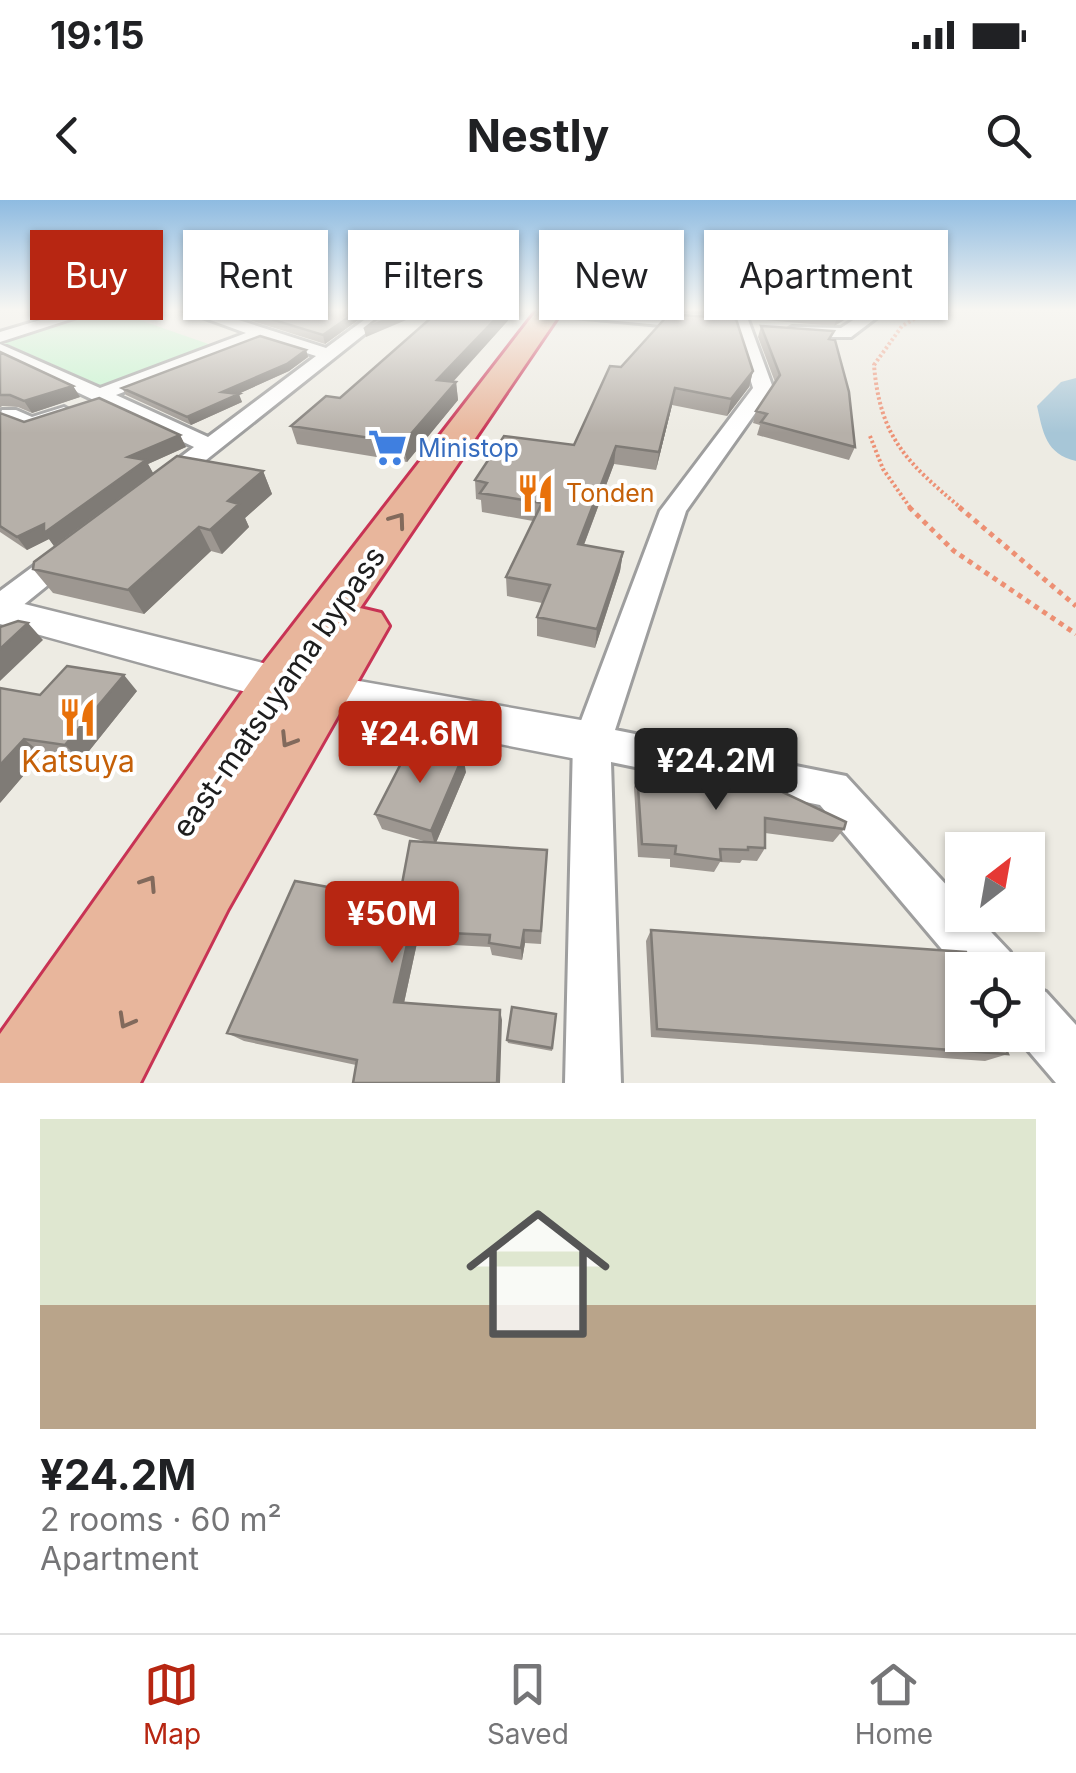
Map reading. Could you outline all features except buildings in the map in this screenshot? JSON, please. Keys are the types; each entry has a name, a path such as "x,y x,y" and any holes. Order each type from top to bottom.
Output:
{"highway":[{"name":"east-matsuyama bypass","path":"19,1083 299,688 530,350"},
{"name":"east-matsuyama bypass","path":"92,1083 202,882 299,688"}],"street":[{"path":"3,350 210,446"},
{"path":"9,414 31,425 219,350"},
{"path":"314,350 329,355"},
{"path":"135,504 335,350"},
{"path":"593,1083 592,742 673,510 763,388 758,350"},
{"path":"0,372 28,362"},
{"path":"0,609 90,538"},
{"path":"0,609 299,688 832,789 976,952"},
{"path":"1045,1029 1076,1065"}],"path":[{"path":"885,350 874,365 877,402 891,440 920,474 1076,606"},
{"path":"870,436 878,468 916,517 985,573 1076,634"}],"green space":[{"path":"20,350 207,350 101,386"}],"waterway":[{"path":"1076,391 1059,406 1067,437 1076,447"}],"place":[{"name":"Ministop","path":"388,448"},
{"name":"Tonden","path":"536,493"},
{"name":"Katsuya","path":"78,718"}]}
